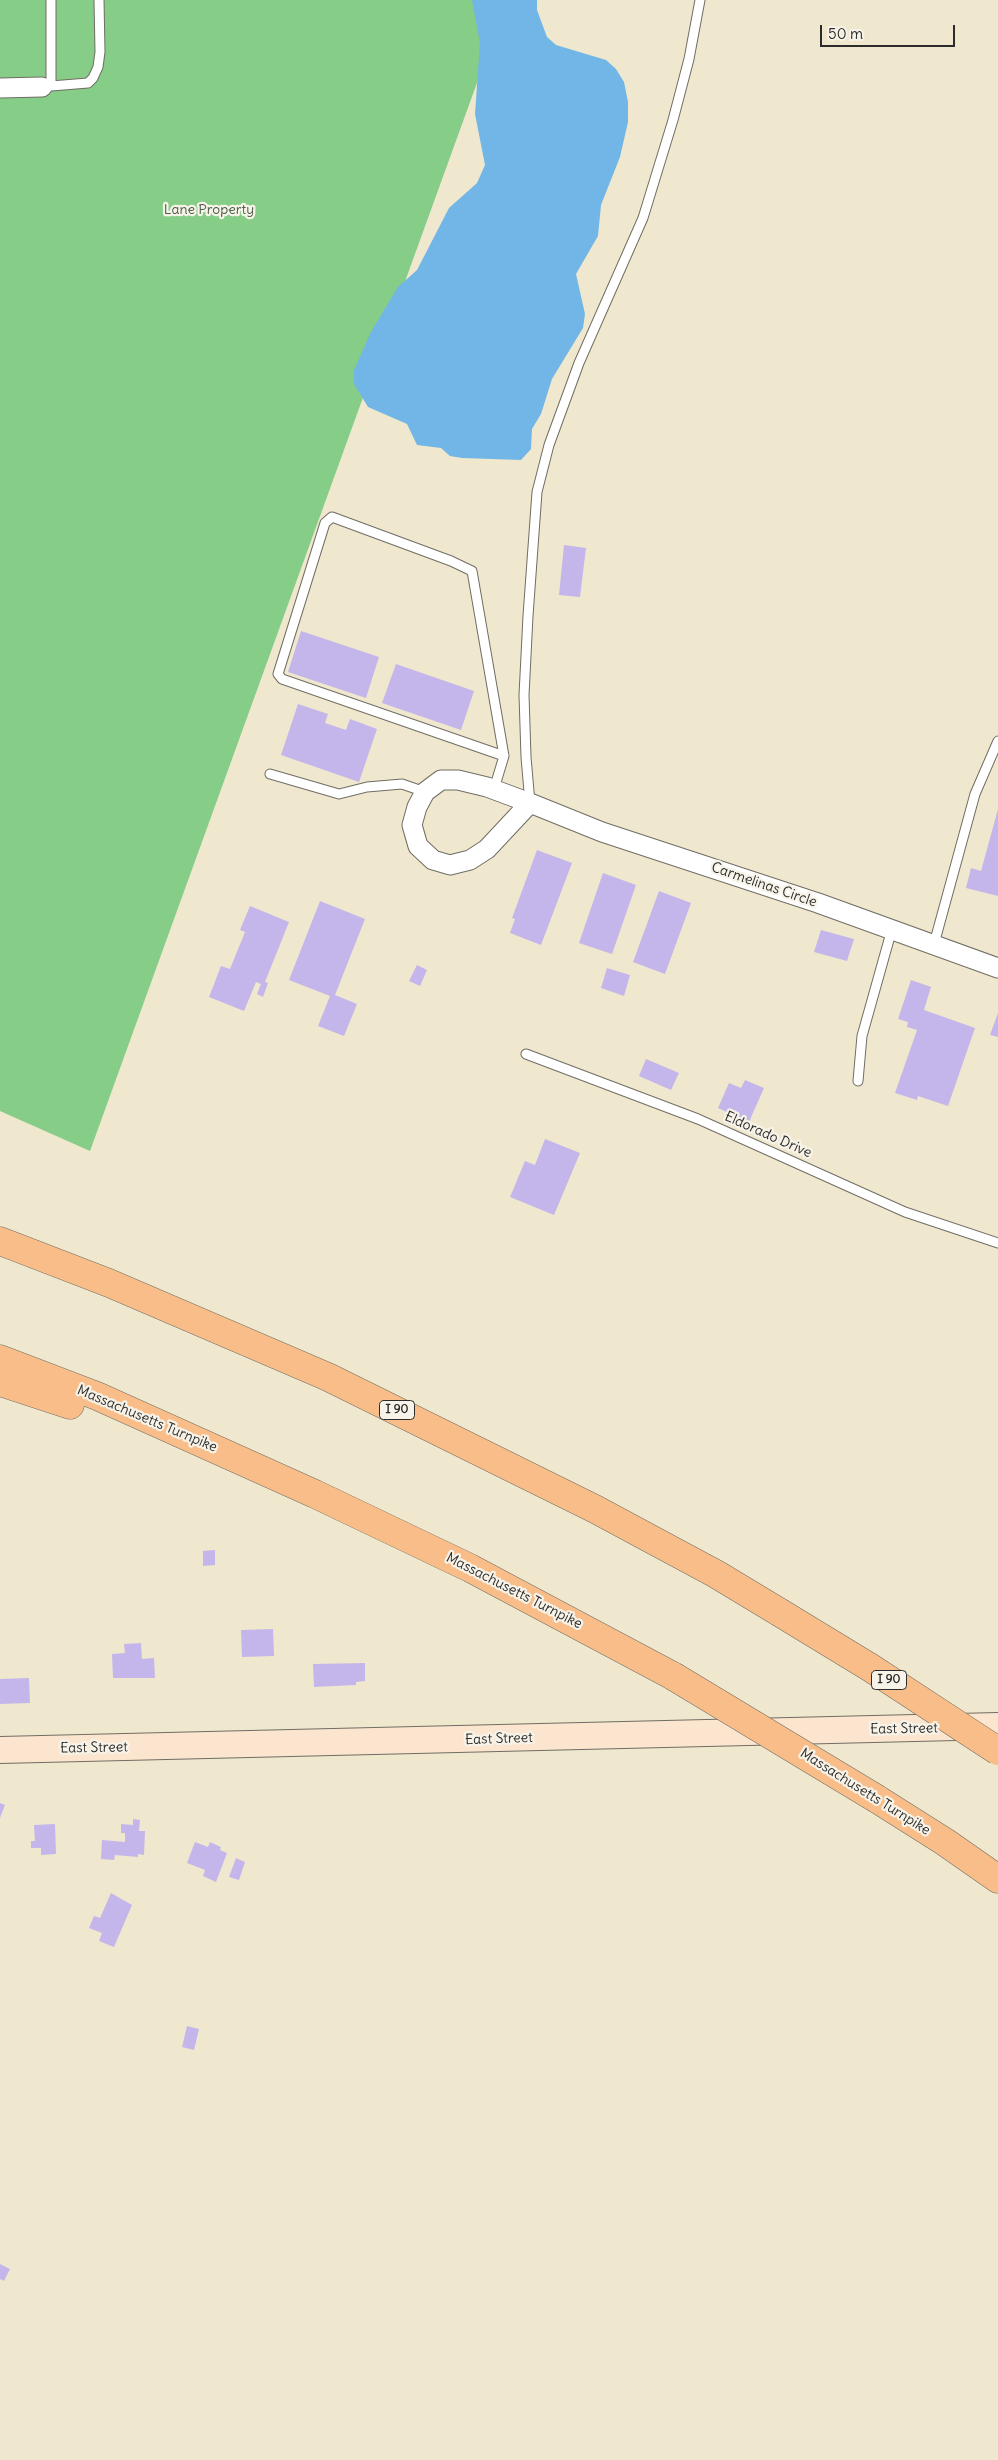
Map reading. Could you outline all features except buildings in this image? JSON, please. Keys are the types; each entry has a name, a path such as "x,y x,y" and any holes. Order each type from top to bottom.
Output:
{"highway":[{"name":"I 90","path":"7,1243 188,1316 328,1377 423,1422 595,1509 716,1574 871,1668 998,1751"},
{"name":"Massachusetts Turnpike","path":"0,1359 97,1396 280,1478 470,1568 674,1676 877,1799 945,1842 998,1880"},
{"path":"0,1382 280,1478"}],"main road":[{"name":"East Street","path":"0,1750 998,1726"}],"street":[{"path":"0,88 46,87"},
{"name":"Carmelinas Circle","path":"425,792 441,780 458,780 494,789 602,832 717,868 998,968"},
{"path":"425,792 416,807 412,825 418,846 433,860 450,865 470,860 487,849 530,803"}],"lane":[{"path":"51,0 46,87 88,83 93,78 98,67 100,52 99,0"},
{"path":"530,803 524,695 537,492 549,445 579,364 643,218 673,120 689,59 700,0"},
{"path":"494,789 504,756 472,571 451,561 332,517 325,523 278,674 282,680 504,756"},
{"path":"934,944 975,794 998,741"},
{"path":"270,774 339,794 367,787 402,784 425,792"},
{"path":"858,1081 862,1036 892,929"},
{"name":"Eldorado Drive","path":"526,1054 698,1119 905,1212 998,1243"}],"green space":[{"name":"Lane Property","path":"0,0 507,0 90,1151 0,1111"}],"water":[{"path":"472,0 537,0 537,10 547,37 556,45 606,60 616,69 624,82 628,102 628,122 620,157 601,205 598,236 576,274 585,314 583,328 552,379 541,414 532,429 531,449 521,460 462,458 450,456 441,448 417,445 407,424 368,407 354,384 354,370 371,332 398,287 417,270 449,208 477,183 485,165 475,114 480,43"}]}
